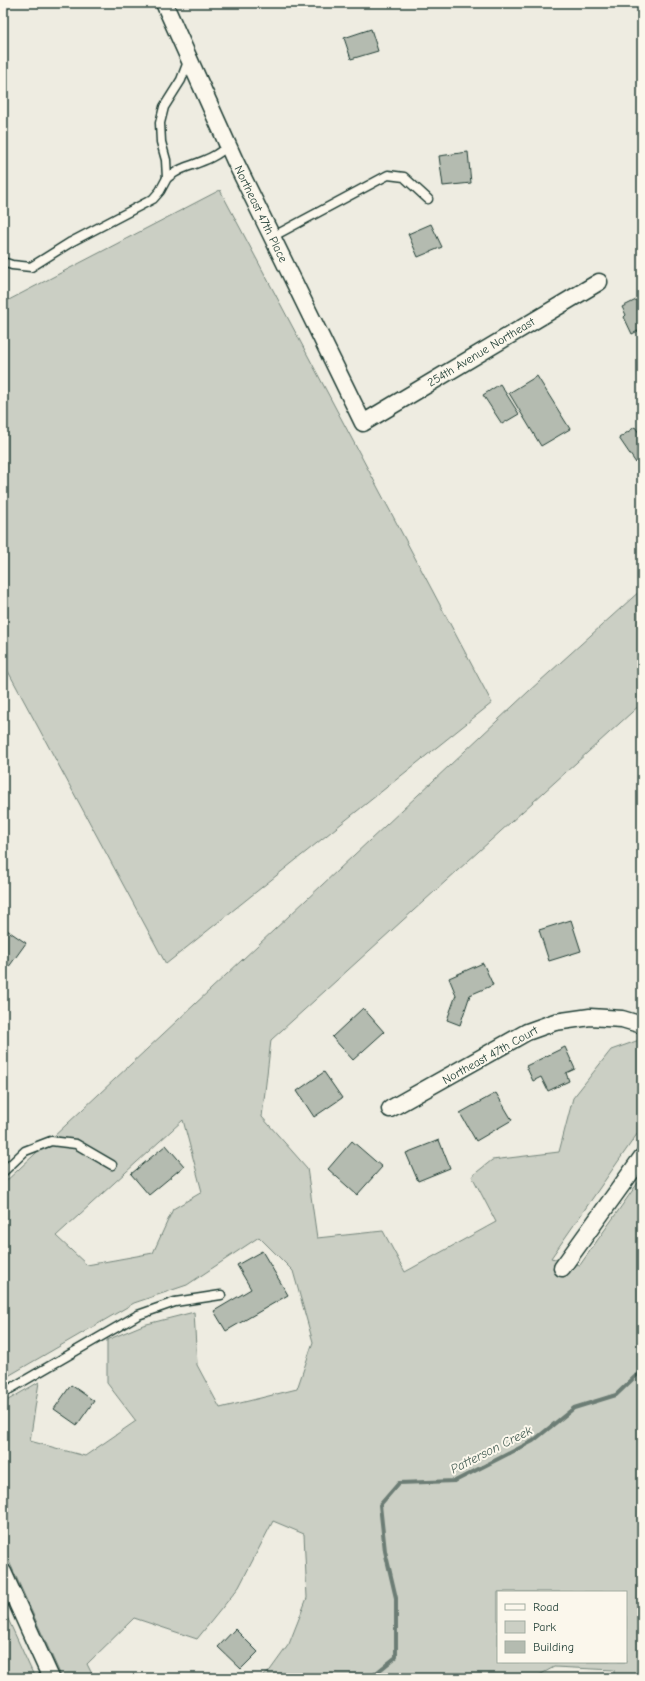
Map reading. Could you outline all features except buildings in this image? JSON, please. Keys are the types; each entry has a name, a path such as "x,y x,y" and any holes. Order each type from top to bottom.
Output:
{"street":[{"name":"Northeast 47th Place","path":"164,3 228,145 363,423"},
{"name":"254th Avenue Northeast","path":"363,423 599,282"},
{"name":"Northeast 47th Court","path":"390,1109 521,1035 555,1022 590,1017 622,1019 642,1025"},
{"path":"562,1268 642,1157"},
{"path":"3,1572 51,1678"}],"lane":[{"path":"167,178 166,160 161,142 160,123 164,107 181,80 189,58"},
{"path":"3,262 12,265 31,267 71,242 152,199 160,191 167,178 182,169 212,158 223,151 228,145"},
{"path":"272,237 388,175 404,177 428,199"},
{"path":"3,1172 25,1151 51,1141 76,1144 112,1165"},
{"path":"3,1393 138,1314 176,1302 221,1295"}],"green space":[{"path":"220,190 492,703 166,964 3,662 3,303"},
{"path":"642,589 642,703 271,1040 262,1117 307,1168 317,1238 383,1231 405,1272 496,1222 472,1176 492,1160 559,1152 573,1098 611,1050 642,1039 642,1127 551,1258 580,1265 642,1177 642,1678 614,1678 614,1670 554,1667 534,1678 257,1678 268,1673 289,1644 307,1598 304,1534 273,1521 239,1587 197,1639 134,1618 87,1664 94,1678 62,1678 3,1548 3,1403 39,1382 30,1441 85,1456 136,1421 107,1383 107,1340 143,1325 194,1312 197,1365 220,1408 297,1389 313,1342 293,1271 259,1237 187,1285 134,1303 3,1379 3,1184 529,691","holes":["183,1120 202,1192 173,1209 153,1253 87,1265 56,1236"]},
{"path":"3,1608 35,1678 3,1678"}],"waterway":[{"name":"Patterson Creek","path":"370,1678 396,1657 396,1598 385,1551 380,1505 399,1483 455,1481 533,1441 574,1408 616,1395 642,1370"}]}
